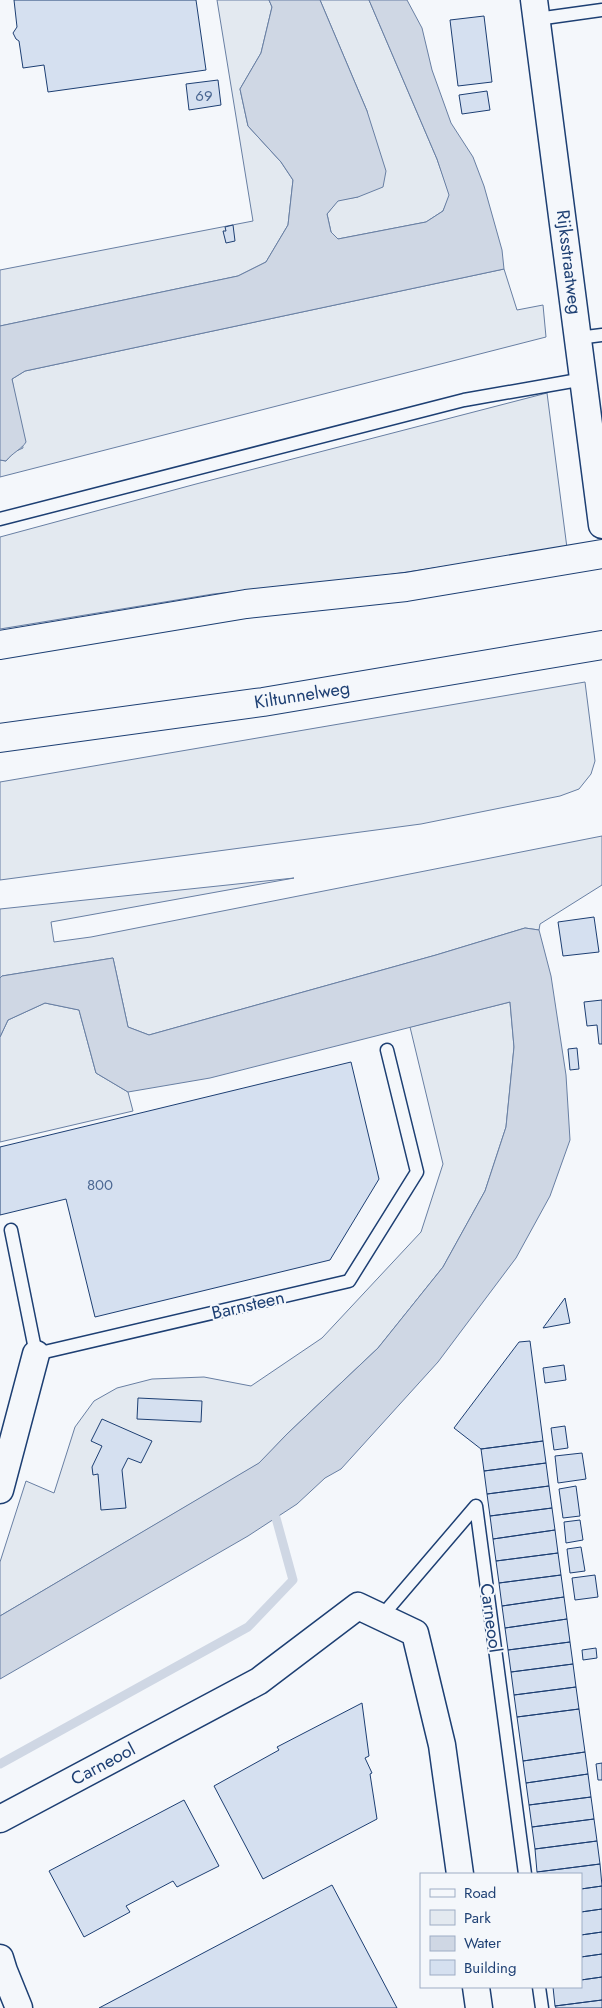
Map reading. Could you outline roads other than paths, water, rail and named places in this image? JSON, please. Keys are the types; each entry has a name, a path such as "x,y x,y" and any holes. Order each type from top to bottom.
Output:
{"main road":[{"path":"0,645 246,604 406,587 602,554"},
{"name":"Kiltunnelweg","path":"0,738 263,702 602,645"}],"street":[{"name":"Rijksstraatweg","path":"536,9 590,337 584,379 602,525"},
{"path":"0,1490 36,1354"},
{"name":"Carneool","path":"0,1819 259,1681 358,1606 415,1633 442,1745 460,1873"},
{"path":"0,1958 19,2008"},
{"path":"476,1988 479,2008"}],"lane":[{"path":"536,9 602,10"},
{"path":"0,519 464,400 584,379"},
{"name":"Barnsteen","path":"36,1354 349,1281 417,1172 387,1050"},
{"path":"11,1230 36,1354"},
{"name":"Carneool","path":"381,1617 476,1506 525,1873"},
{"path":"539,1988 542,2008"}],"water":[{"path":"269,0 320,0 367,111 386,171 383,187 358,197 338,201 327,214 331,232 338,239 426,222 443,211 449,195 437,159 369,0 407,0 422,28 432,70 451,123 473,157 484,186 502,250 504,269 25,371 12,379 26,442 6,461 0,460 0,326 238,276 266,262 288,225 293,180 281,162 248,126 240,89 261,53 272,7"},
{"path":"525,928 539,930 551,976 566,1075 570,1140 550,1196 516,1258 438,1362 341,1469 325,1478 297,1504 248,1536 0,1679 0,1616 259,1463 378,1348 443,1267 485,1191 506,1127 514,1047 510,1002 210,1078 128,1092 96,1073 79,1010 45,1003 8,1020 0,1037 0,978 2,976 113,958 128,1027 149,1035 436,955"}],"waterway":[{"path":"0,1764 248,1627 293,1580 276,1518"}]}
